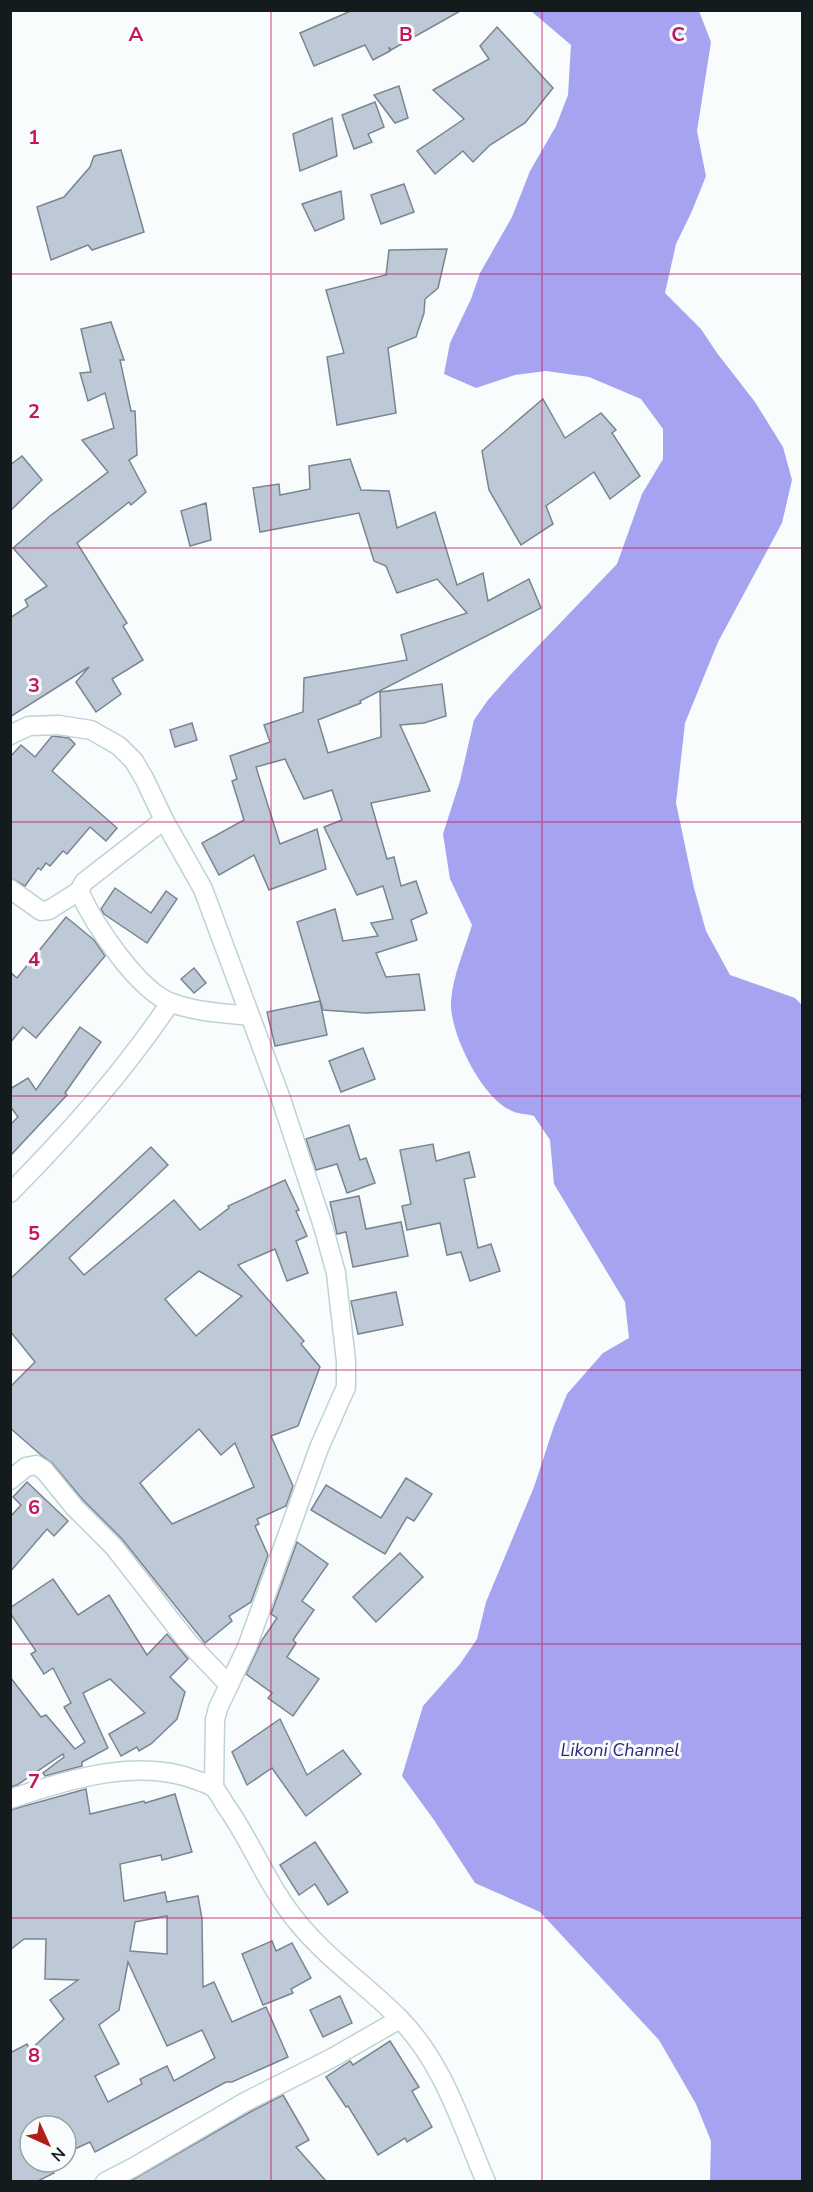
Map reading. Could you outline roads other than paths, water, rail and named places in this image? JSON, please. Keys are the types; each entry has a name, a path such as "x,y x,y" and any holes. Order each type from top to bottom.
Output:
{"street":[{"path":"10,735 29,726 59,725 99,733 119,746 134,761 203,889 281,1099 323,1226 336,1274 347,1376 346,1387 319,1448 247,1647 218,1708 215,1720 214,1787"},
{"path":"10,889 42,911 49,910 79,891 84,882 164,820"},
{"path":"79,891 86,907 138,979 170,1003 188,1009 250,1016"},
{"path":"10,1193 75,1126 110,1085 170,1003"},
{"path":"10,1480 26,1467 36,1465 44,1470 75,1508 114,1546 188,1642 229,1685"},
{"path":"10,1799 67,1782 132,1770 154,1769 187,1777 214,1787 236,1819 284,1905 305,1933 400,2019 422,2045 440,2073 486,2181"},
{"path":"105,2181 134,2167 245,2102 332,2058 400,2019"}],"water":[{"name":"Likoni Channel","path":"531,11 699,11 711,42 697,131 706,176 676,244 665,293 701,329 755,402 783,447 792,480 782,523 718,642 685,723 676,803 694,888 706,931 730,975 795,998 802,1005 802,2181 710,2181 711,2141 696,2104 659,2040 540,1912 475,1883 402,1776 423,1706 460,1664 477,1639 486,1602 534,1487 567,1394 603,1353 629,1338 625,1302 554,1184 550,1140 534,1116 517,1113 501,1104 479,1079 469,1063 455,1030 451,1001 454,982 472,925 450,879 443,834 460,781 474,720 513,672 617,564 642,494 663,459 663,429 641,399 589,377 546,371 515,375 476,388 444,374 450,343 471,299 480,273 512,217 530,171 556,126 568,95 571,45"}]}
